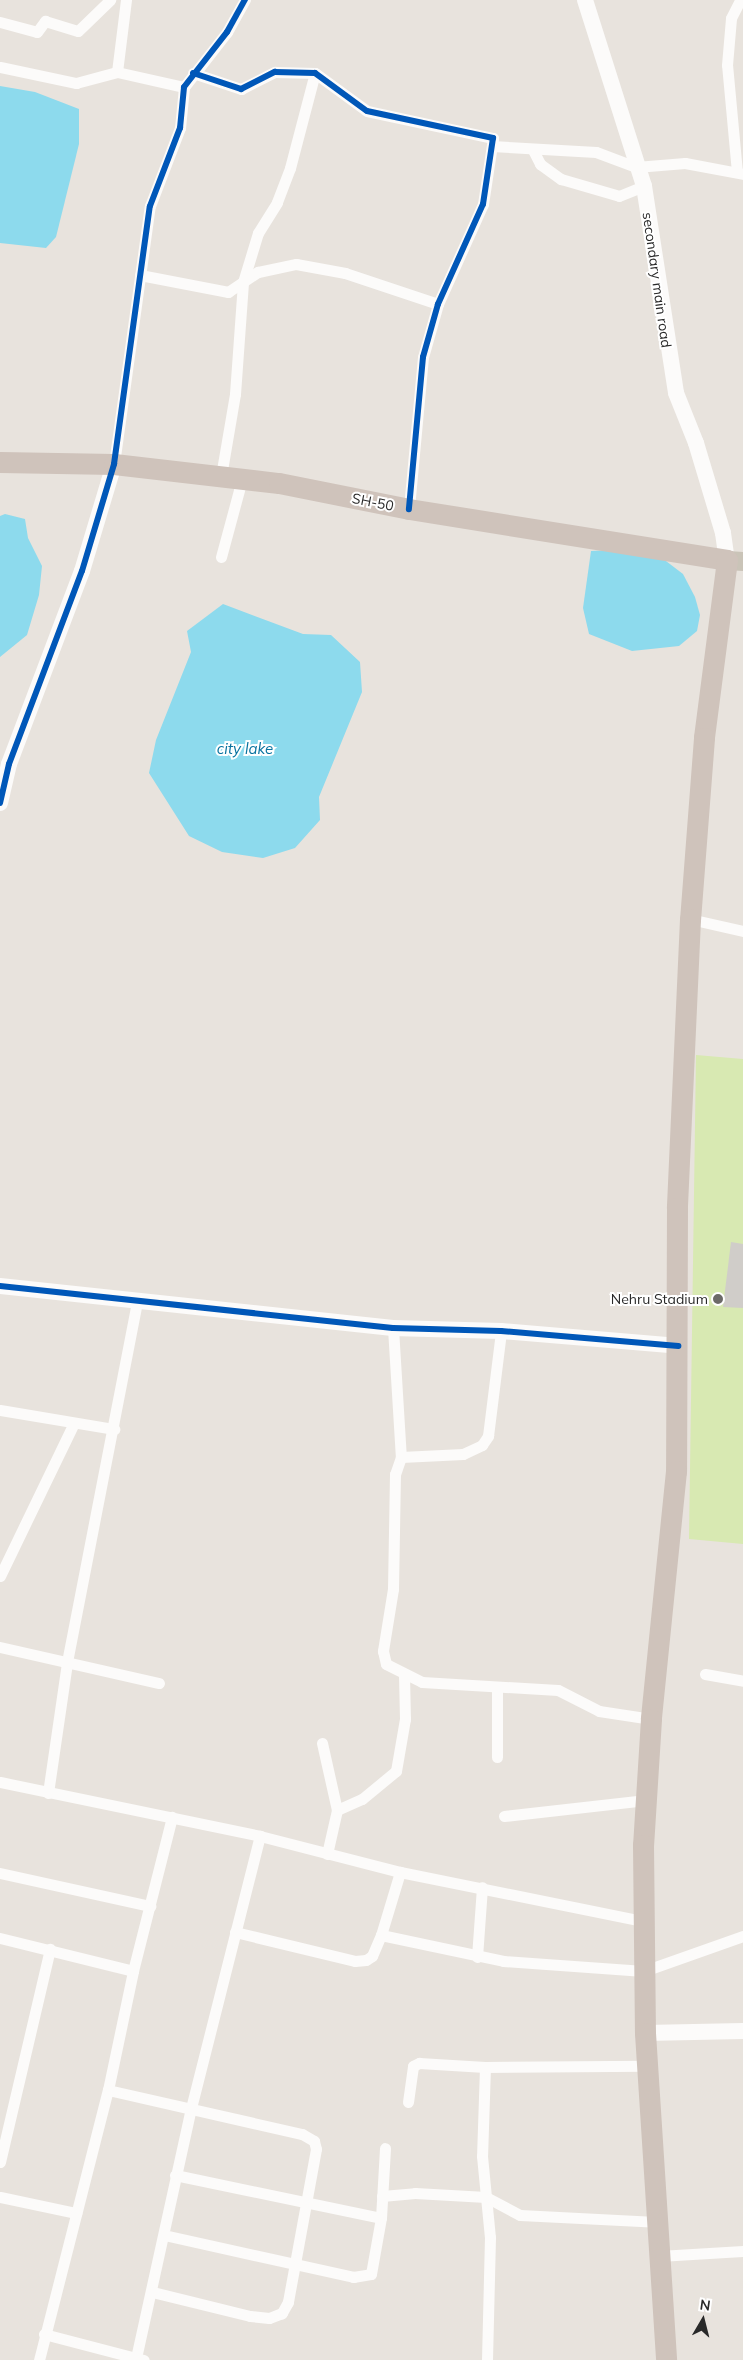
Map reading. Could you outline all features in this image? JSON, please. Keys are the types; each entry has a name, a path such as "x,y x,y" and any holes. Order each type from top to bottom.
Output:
{"highway":[{"name":"SH-50","path":"0,462 114,464 221,476 408,509 735,561"},
{"path":"666,2360 645,2033 643,1921 646,1800 651,1719 676,1471 678,1208 690,919 704,738 735,561"}],"street":[{"path":"0,22 37,32 45,22 78,31 110,0"},
{"path":"117,72 126,0"},
{"path":"0,803 5,763 64,621 114,464 150,206 180,128 184,87 193,73 228,32 245,0"},
{"name":"secondary main road","path":"586,0 636,168 644,186 676,394 696,443 723,533 735,561"},
{"path":"492,146 533,150 596,152 636,168 685,163 740,173 727,65 731,18 740,0"},
{"path":"0,67 76,83 117,72 184,87"},
{"path":"193,73 241,89 275,72 315,73 366,112 493,138 483,204 438,304 423,357 408,509"},
{"path":"221,476 235,394 243,282 258,233 277,202 290,168 315,73"},
{"path":"533,150 540,164 570,182 618,196 644,186"},
{"path":"140,275 228,292 258,272 296,264 345,273 438,304"},
{"path":"221,557 242,479"},
{"path":"690,919 743,931"},
{"path":"0,1286 393,1328 501,1331 678,1346"},
{"path":"48,1793 67,1662 114,1429 137,1301"},
{"path":"393,1328 401,1457 395,1474 393,1589 383,1651 386,1664 404,1674 439,1685 558,1690 599,1711 651,1719"},
{"path":"401,1457 463,1454 482,1445 488,1436 501,1331"},
{"path":"0,1410 73,1425 114,1429"},
{"path":"0,1576 73,1425"},
{"path":"0,1646 159,1683"},
{"path":"337,1810 362,1799 396,1771 405,1719 404,1674"},
{"path":"705,1674 743,1681"},
{"path":"496,1757 498,1688"},
{"path":"322,1743 337,1810 327,1854"},
{"path":"0,1782 260,1836 400,1872 482,1887 643,1921"},
{"path":"504,1816 646,1800"},
{"path":"39,2360 44,2334 108,2090 133,1971 172,1817"},
{"path":"44,2334 140,2359 152,2292 190,2112 260,1836"},
{"path":"235,1932 356,1961 372,1956 382,1935 400,1872"},
{"path":"0,1874 150,1906"},
{"path":"477,1956 482,1887"},
{"path":"382,1935 477,1956 644,1971 743,1936"},
{"path":"0,1938 133,1971"},
{"path":"0,2162 50,1949"},
{"path":"645,2033 743,2031"},
{"path":"408,2102 413,2066 419,2063 485,2067 647,2066"},
{"path":"485,2067 482,2156 490,2237 487,2360"},
{"path":"108,2090 190,2112 310,2137 316,2149 307,2204 293,2264 288,2302 282,2313 269,2318 152,2292"},
{"path":"0,2106 12,2110"},
{"path":"164,2235 353,2276 372,2274 381,2218 385,2148"},
{"path":"176,2175 381,2218"},
{"path":"382,2196 415,2193 486,2197 520,2215 656,2222"},
{"path":"0,2196 76,2212"},
{"path":"659,2256 743,2251"}],"green space":[{"name":"Nehru Stadium","path":"696,1055 743,1059 743,1544 689,1539"}],"water":[{"path":"0,86 35,92 79,109 79,144 56,237 46,248 0,243"},
{"path":"5,514 25,519 28,538 42,566 39,595 27,635 0,657 0,516"},
{"path":"630,549 662,558 683,574 695,597 700,615 697,631 679,646 632,651 589,634 583,608 591,551"},
{"name":"city lake","path":"223,604 303,634 331,635 360,662 362,692 319,797 320,820 295,848 263,858 222,852 189,836 149,773 156,740 191,652 187,631"}],"building":[{"path":"731,1242 743,1244 743,1308 723,1307"}],"cycle path":[{"path":"0,803 9,764 82,571 114,464 150,206 180,128 184,87 227,32 245,0"},
{"path":"193,73 241,89 275,72 315,73 367,111 493,138 483,204 438,304 423,357 409,509"},
{"path":"0,1286 393,1328 501,1331 678,1346"}],"place":[{"name":"Nehru Stadium","path":"718,1299"}]}
